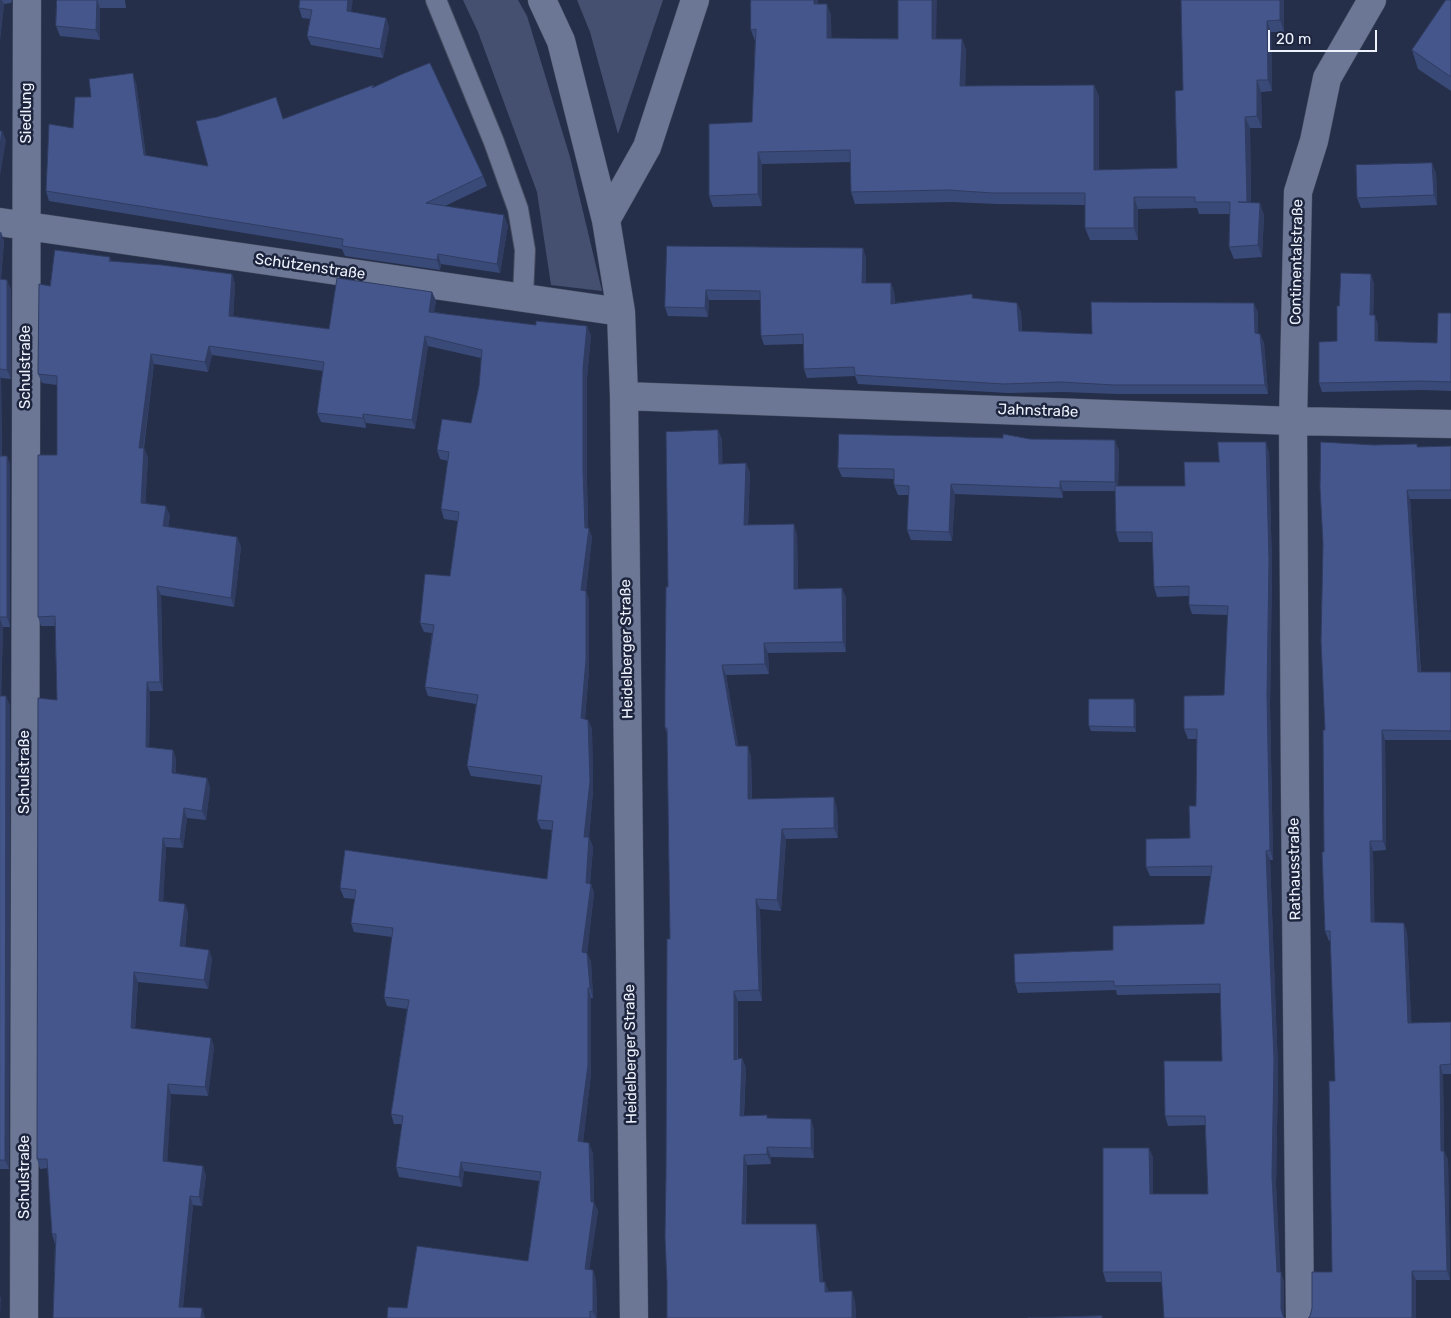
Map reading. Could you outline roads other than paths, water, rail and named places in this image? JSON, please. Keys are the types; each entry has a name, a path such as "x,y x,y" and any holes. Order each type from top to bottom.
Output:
{"street":[{"name":"Siedlung","path":"13,224 27,0"},
{"name":"Heidelberger Straße","path":"542,0 561,41 606,220 621,312 624,396 634,1318"},
{"path":"606,220 647,147 695,0"},
{"name":"Continentalstraße","path":"1293,421 1298,192 1314,141 1327,78 1372,0"},
{"name":"Schützenstraße","path":"13,224 621,312"},
{"name":"Schulstraße","path":"13,224 24,1318"},
{"name":"Jahnstraße","path":"624,396 1293,421 1451,424"},
{"name":"Rathausstraße","path":"1293,421 1294,794 1300,1318"}],"lane":[{"path":"436,0 494,142 518,209 525,250 523,298"}]}
